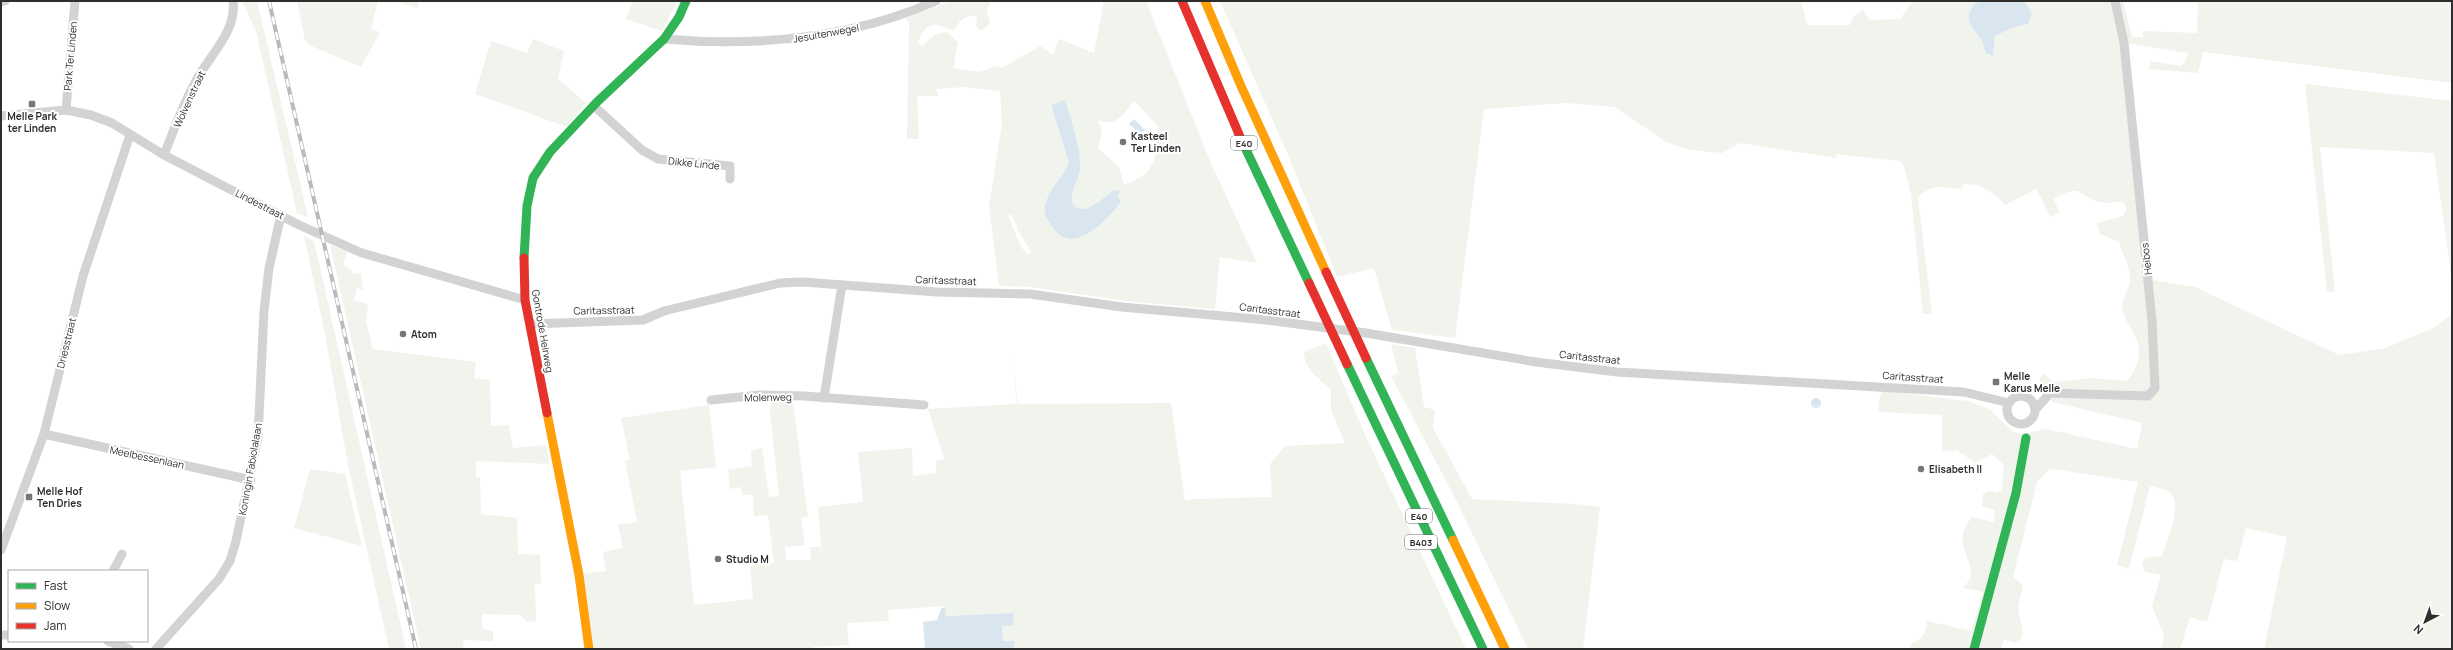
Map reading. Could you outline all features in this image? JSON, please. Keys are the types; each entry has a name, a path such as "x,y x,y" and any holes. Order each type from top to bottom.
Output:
{"main road":[{"name":"Gontrode Heirweg","path":"589,649 579,575 525,300 524,234 533,178 550,152 594,106 664,39 680,17 686,1"},
{"name":"E40","path":"1182,1 1220,93 1483,649"},
{"name":"E40","path":"1205,1 1241,86 1326,272 1505,649"},
{"name":"B403","path":"1356,382 1370,435 1417,535"},
{"path":"1974,649 2016,492 2026,438"}],"street":[{"path":"1,2 5,1"},
{"name":"Park Ter Linden","path":"66,110 75,1"},
{"name":"Wolvenstraat","path":"164,155 196,80 230,26 234,10 233,1"},
{"name":"Jesuitenwegel","path":"664,39 692,41 801,39 844,32 890,20 936,1"},
{"name":"Heibos","path":"2036,409 2050,393 2148,396 2155,388 2152,321 2124,43 2115,1"},
{"name":"Dikke Linde","path":"594,106 642,150 658,159 730,166 730,179"},
{"name":"Lindestraat","path":"1,116 66,110 91,115 112,123 164,155 281,215 362,253 525,300"},
{"name":"Driesstraat","path":"1,550 44,434 83,276 130,135"},
{"name":"Koningin Fabiolalaan","path":"156,649 225,571 236,541 251,480 258,437 265,304 269,268 281,215"},
{"name":"Caritasstraat","path":"530,324 643,320 673,308 780,283 842,285 937,292 1030,294 1122,307 1267,320 1366,333 1536,362 1617,372 1964,392 2009,403"},
{"path":"824,398 842,285"},
{"name":"Molenweg","path":"711,400 760,395 924,405"},
{"path":"2020,396 2028,398 2033,402 2036,409 2031,421 2023,426 2014,423 2007,415 2009,403 2020,396"},
{"path":"2023,426 2026,438"},
{"name":"Meelbessenlaan","path":"44,434 251,480"},
{"path":"1,521 10,524"},
{"path":"114,570 122,554"},
{"path":"111,642 129,649"}],"shaded area":[{"path":"242,1 257,1 308,217 297,213 256,31"},
{"path":"297,1 378,1 371,29 380,32 361,67 309,45 305,40"},
{"path":"395,1 419,1 417,8"},
{"path":"633,1 677,1 662,31 626,19"},
{"path":"951,1 991,1 987,11 990,23 981,31 976,26 977,17 970,15 960,21 954,31 936,25 929,26 925,29 918,41 920,45 923,45 935,35 947,32 958,43 953,68 979,72 997,66 1002,68 1040,46 1053,55 1059,39 1094,53 1104,1 1146,1 1210,161 1257,263 1220,257 1215,309 1133,302 1031,287 999,286 989,206 1002,124 1000,91 964,87 936,89 938,96 917,96 919,139 907,139 909,24 906,18","holes":["1065,101 1078,145 1080,170 1072,197 1074,206 1085,209 1096,204 1114,190 1066,237 1055,231 1047,220 1050,196 1069,163 1051,105","1134,101 1158,126 1156,156 1149,169 1143,175 1124,185 1119,167 1098,148 1102,130 1098,120 1104,122 1115,121 1123,115","1011,214 1018,228 1016,228 1032,253 1027,254 1021,247 1008,216"]},
{"path":"1220,1 1801,1 1807,25 1850,25 1853,17 1863,10 1870,20 1900,19 1913,1 1982,1 1974,4 1969,15 1969,19 1971,26 1982,41 1986,52 1993,56 1995,36 2014,27 2028,24 2027,5 2024,1 2123,1 2132,37 2143,37 2143,31 2197,33 2198,1 2452,1 2452,83 2203,52 2198,73 2149,69 2150,61 2181,66 2185,62 2188,53 2125,43 2127,67 2131,68 2153,280 2195,287 2339,355 2386,348 2435,327 2452,314 2452,649 2264,649 2287,537 2246,528 2237,561 2224,559 2207,622 2190,617 2180,649 2161,649 2164,635 2152,606 2161,575 2145,572 2142,564 2145,558 2162,556 2175,512 2173,496 2168,491 2150,486 2129,569 2117,565 2138,482 2053,469 2048,470 2037,482 2013,577 2023,586 2018,607 2023,633 2021,639 2014,643 2004,639 2001,649 1909,649 1912,643 1919,640 1923,635 1927,621 1971,631 1983,592 1963,588 1970,578 1971,571 1963,543 1963,536 1972,517 1994,522 1995,510 1982,506 1983,494 1988,491 1997,493 2002,490 2004,465 1992,454 1975,463 1957,450 1942,451 1942,415 1878,412 1880,396 1883,391 1968,401 1989,409 2014,432 2023,434 2046,429 2137,449 2142,423 2053,402 2040,391 2040,379 2043,373 2054,382 2091,378 2126,381 2131,376 2135,368 2139,357 2138,343 2122,308 2123,299 2130,284 2129,271 2119,242 2100,234 2097,223 2123,216 2127,208 2123,202 2105,203 2090,199 2077,191 2071,191 2054,199 2059,212 2051,217 2036,189 2005,205 1992,192 1976,185 1964,184 1960,189 1938,187 1928,190 1918,198 1932,314 1923,314 1911,194 1903,164 1899,161 1836,154 1837,158 1740,143 1722,153 1690,150 1666,142 1615,107 1566,103 1484,109 1455,338 1392,330 1374,268 1337,277 1288,155"},
{"path":"1982,1 2024,1 2032,14 2028,24 2014,27 1995,36 1993,56 1986,53 1982,41 1971,26 1969,19 1969,15 1974,4"},
{"path":"533,39 564,51 558,79 586,103 567,127 475,94 491,41 527,53"},
{"path":"2305,84 2452,101 2452,281 2434,153 2320,147 2335,292 2327,292"},
{"path":"1065,100 1076,135 1080,162 1079,175 1072,197 1074,206 1085,209 1090,207 1114,190 1120,191 1118,196 1121,202 1108,217 1090,232 1080,237 1071,239 1062,236 1053,228 1046,217 1045,212 1049,194 1069,163 1051,105"},
{"path":"1134,119 1145,130 1141,134 1129,124"},
{"path":"304,236 314,241 406,649 389,649 348,465 325,334"},
{"path":"330,245 347,251 343,265 351,269 353,274 361,273 363,290 357,288 354,300 368,304 366,321 373,349 476,362 474,378 490,380 491,426 509,425 513,448 546,445 549,464 476,461 476,477 480,477 481,514 517,518 518,554 540,555 541,584 535,584 536,621 528,622 520,615 482,614 482,629 493,631 493,641 463,640 464,649 421,649"},
{"path":"1326,343 1367,439 1466,649 1014,649 1014,641 1003,641 1002,626 1012,613 946,616 945,606 888,610 889,621 847,623 849,645 814,647 810,649 594,649 583,574 606,571 603,552 623,548 618,525 637,522 625,461 630,460 621,418 709,405 716,467 680,471 694,605 753,599 750,566 774,563 768,515 754,517 753,495 742,495 741,487 730,489 728,470 752,466 751,451 762,448 769,497 779,496 770,412 771,401 793,403 808,517 801,518 805,545 785,547 786,560 811,560 810,547 821,547 818,507 863,502 858,452 912,448 913,476 936,473 936,460 944,459 928,409 1017,404 1012,354 1018,404 1171,403 1185,501 1193,499 1272,497 1270,464 1285,446 1345,443 1331,410 1331,389 1309,369 1305,358 1304,352"},
{"path":"1391,344 1415,348 1424,407 1435,410 1433,428 1472,499 1574,504 1600,507 1583,649 1528,649 1455,498 1391,376 1398,373"},
{"path":"1814,398 1818,398 1820,399 1820,407 1814,408 1811,405 1811,401"},
{"path":"310,469 345,474 362,546 294,528"},
{"path":"945,606 946,616 1013,613 1014,625 1002,626 1003,641 1014,641 1014,649 925,649 923,622 937,620 941,609"}],"railway":[{"path":"269,1 416,649"}],"traffic: fast":[{"path":"524,258 527,206 533,178 550,152 597,102 664,39 679,17 686,1"},
{"path":"1241,139 1309,283"},
{"path":"1366,358 1453,540"},
{"path":"1347,364 1483,649"},
{"path":"1974,649 2016,493 2026,438"}],"traffic: slow":[{"path":"1205,1 1241,86 1326,272"},
{"path":"547,413 579,575 589,649"},
{"path":"1453,540 1505,649"}],"traffic: jam":[{"path":"1182,1 1241,139"},
{"path":"524,258 525,300 547,413"},
{"path":"1326,272 1366,358"},
{"path":"1309,283 1347,364"}],"place":[{"name":"Melle Park ter Linden","path":"32,104"},
{"name":"Kasteel Ter Linden","path":"1123,142"},
{"name":"Atom","path":"403,334"},
{"name":"Melle Karus Melle","path":"1996,382"},
{"name":"Elisabeth II","path":"1921,469"},
{"name":"Melle Hof Ten Dries","path":"29,497"},
{"name":"Studio M","path":"718,559"}]}
